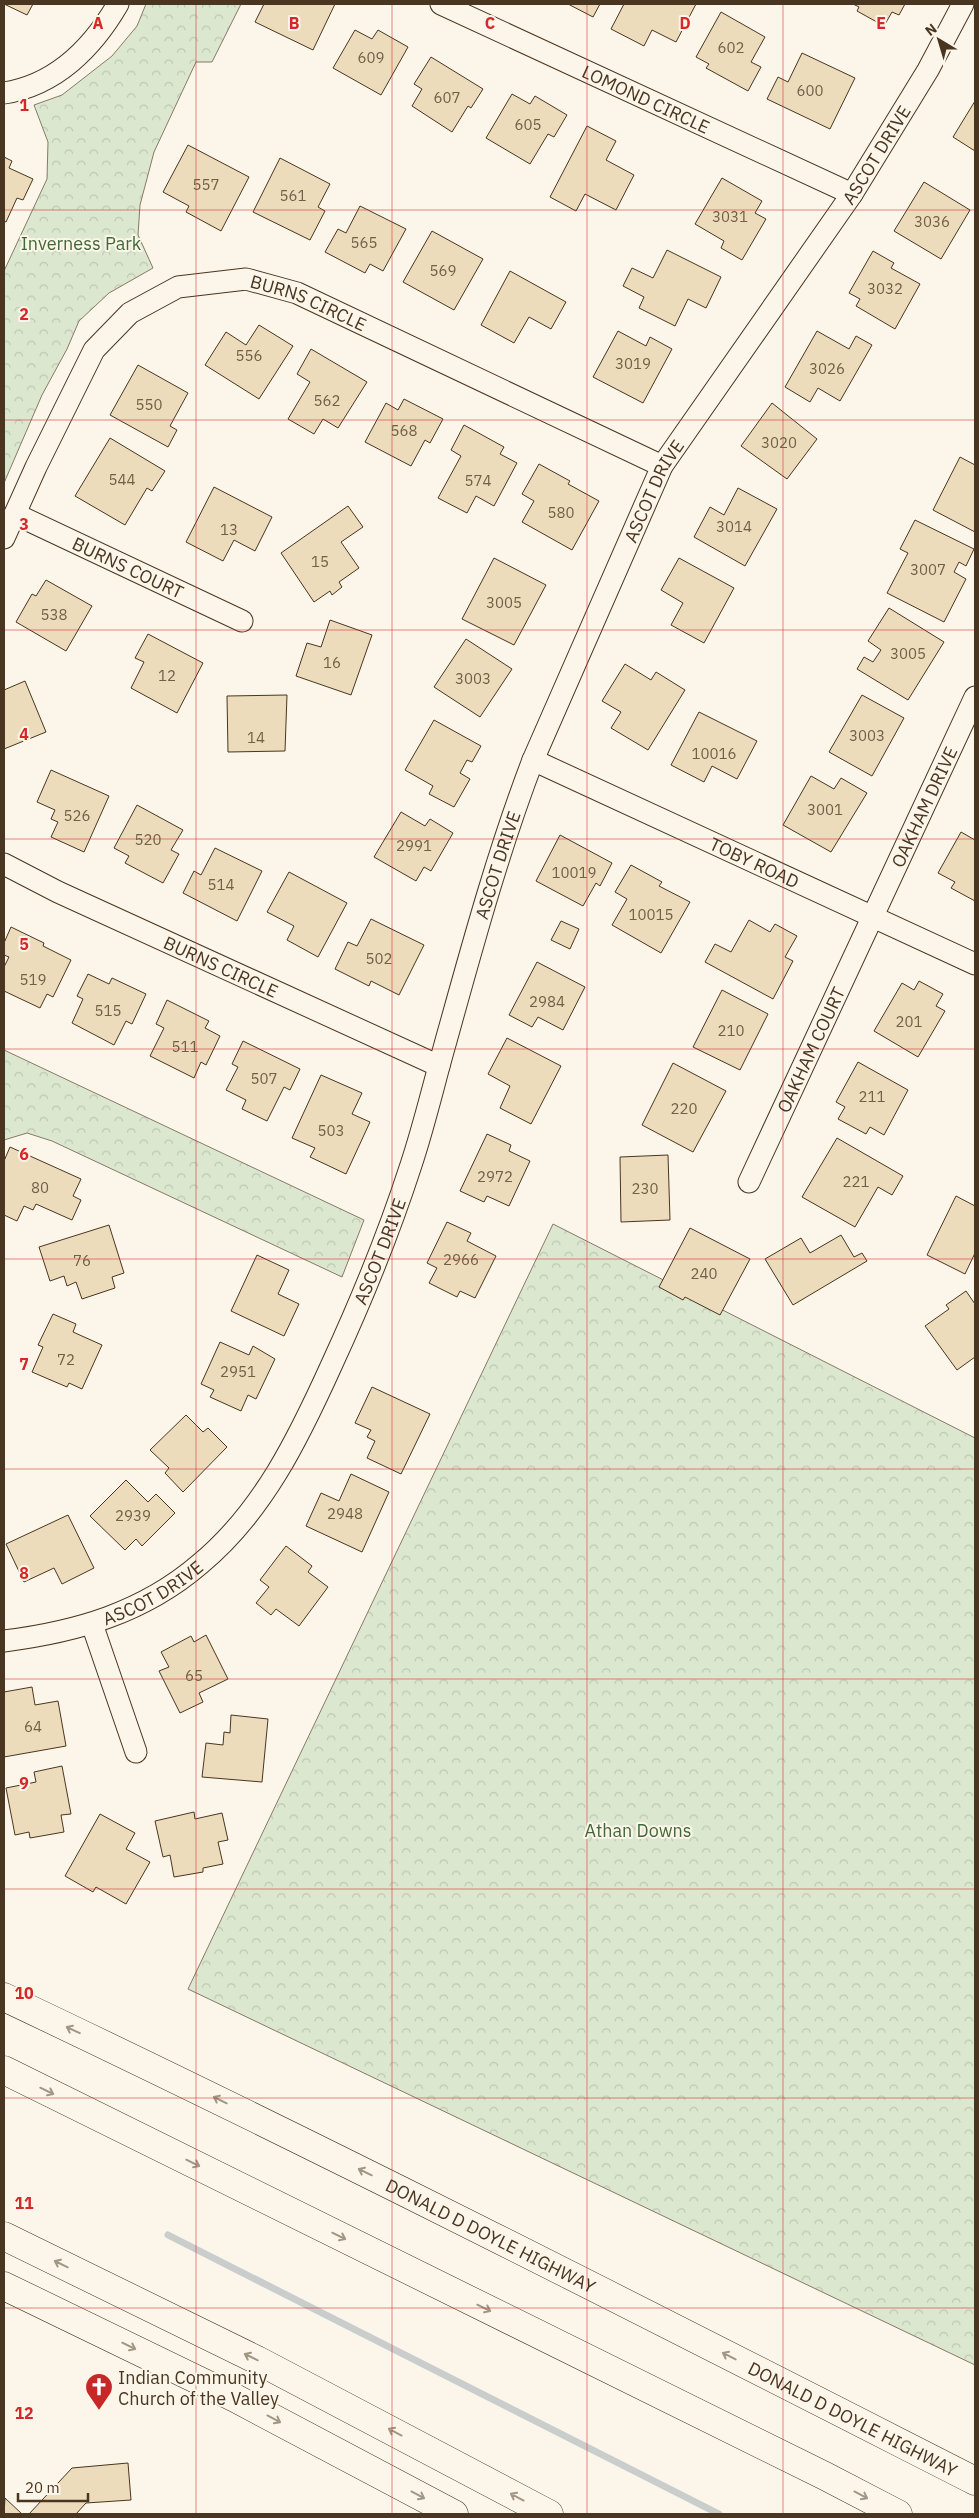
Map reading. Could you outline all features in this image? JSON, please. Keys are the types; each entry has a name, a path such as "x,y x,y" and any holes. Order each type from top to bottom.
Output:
{"main road":[{"name":"DONALD D DOYLE HIGHWAY","path":"4,1997 432,2205 975,2481"},
{"path":"4,2070 825,2476 898,2514"},
{"path":"4,2236 258,2360 549,2514"},
{"path":"4,2286 235,2398 454,2514"}],"street":[{"path":"4,93 38,82 64,68 86,49 105,26 118,4"},
{"name":"LOMOND CIRCLE","path":"441,4 852,194"},
{"name":"ASCOT DRIVE","path":"4,1641 62,1633 92,1624 154,1596 201,1564 229,1536 268,1488 322,1387 369,1280 411,1164 495,869 533,760 662,466 852,194 924,78 963,4"},
{"name":"BURNS CIRCLE","path":"4,538 36,467 94,350 130,313 178,287 246,279 297,292 662,466"},
{"name":"BURNS COURT","path":"15,514 242,621"},
{"name":"OAKHAM DRIVE","path":"873,916 975,697"},
{"name":"TOBY ROAD","path":"533,760 975,964"},
{"name":"BURNS CIRCLE","path":"4,864 58,892 439,1066"},
{"name":"OAKHAM COURT","path":"749,1182 873,916"},
{"path":"92,1624 136,1752"}],"green space":[{"name":"Inverness Park","path":"146,4 241,4 212,62 196,62 154,152 140,205 138,235 153,268 109,293 79,321 67,349 42,395 4,483 4,271 47,179 48,142 34,105 62,95 112,56 137,26"},
{"path":"4,1050 364,1220 342,1277 52,1141 27,1133 4,1140"},
{"name":"Athan Downs","path":"553,1224 975,1438 975,2365 188,1989"}],"building":[{"path":"4,4 33,4 27,15"},
{"path":"264,4 335,4 313,50 255,22"},
{"path":"568,4 600,4 593,17"},
{"path":"624,4 696,4 676,42 652,30 644,46 611,29"},
{"path":"853,4 905,4 899,15 892,12 884,26 857,11 859,7"},
{"path":"721,12 765,37 751,62 761,67 748,91 706,68 709,64 696,57"},
{"path":"355,30 372,39 378,30 408,47 381,95 333,68"},
{"path":"802,53 855,78 830,129 767,99 778,77 788,82"},
{"path":"431,57 483,89 471,108 468,106 452,132 412,106 422,89 414,84"},
{"path":"512,94 530,104 535,96 567,115 554,137 548,134 530,164 486,138"},
{"path":"975,101 975,151 953,137"},
{"path":"587,126 616,141 606,160 634,175 616,210 585,194 576,211 550,197"},
{"path":"188,145 249,177 221,231 186,212 189,206 163,192"},
{"path":"4,157 12,161 9,168 33,179 23,200 17,198 6,222 4,221"},
{"path":"280,158 330,184 318,207 325,211 310,240 253,212"},
{"path":"722,178 762,201 755,213 766,219 742,260 721,248 724,241 695,224"},
{"path":"924,182 970,210 941,259 894,231"},
{"path":"360,206 406,229 383,271 370,264 365,273 325,252 338,229 346,233"},
{"path":"432,231 483,259 454,310 403,282"},
{"path":"667,250 721,277 706,308 688,299 675,326 639,308 644,297 623,286 632,268 653,278"},
{"path":"873,251 894,263 891,268 920,284 895,329 856,306 860,299 849,293"},
{"path":"510,271 566,302 551,329 529,317 514,343 481,325"},
{"path":"259,325 293,346 259,399 205,365 226,332 246,345"},
{"path":"618,331 646,346 650,337 672,349 643,403 593,377"},
{"path":"817,331 849,349 856,336 872,345 840,401 818,388 810,402 785,387"},
{"path":"311,349 367,382 338,428 323,419 314,434 288,419 310,382 297,374"},
{"path":"138,365 188,393 170,426 177,430 168,447 110,415"},
{"path":"404,399 443,419 430,443 425,440 411,466 365,442 386,403 398,410"},
{"path":"772,403 817,439 787,479 741,446"},
{"path":"464,425 504,447 500,454 517,463 494,506 476,496 467,513 438,498 461,456 451,450"},
{"path":"110,438 165,471 152,491 147,488 125,525 75,496"},
{"path":"960,457 975,465 975,532 933,510"},
{"path":"539,464 570,481 568,484 599,501 572,550 522,522 534,501 522,494"},
{"path":"214,487 272,517 255,551 234,540 223,561 186,542"},
{"path":"738,488 777,509 745,566 694,537 710,507 724,515"},
{"path":"348,506 363,527 341,542 359,568 339,582 342,587 332,595 330,591 314,602 281,553"},
{"path":"915,520 974,549 966,566 959,562 954,572 966,579 944,622 887,593 908,553 900,549"},
{"path":"494,558 546,585 514,645 462,619"},
{"path":"679,558 734,588 704,643 671,625 683,603 661,590"},
{"path":"46,580 92,606 66,651 16,622 32,594 36,596"},
{"path":"889,608 944,642 908,700 857,669 864,657 873,662 881,650 868,641"},
{"path":"330,620 372,635 351,695 296,676 307,643 321,647"},
{"path":"148,634 203,663 177,713 131,688 144,662 135,658"},
{"path":"466,639 512,669 480,717 434,687"},
{"path":"625,664 651,680 656,672 685,690 648,750 611,728 621,712 602,701"},
{"path":"25,681 46,732 4,749 4,690"},
{"path":"287,695 285,751 228,752 227,696"},
{"path":"862,695 904,718 872,776 829,752"},
{"path":"699,712 757,741 737,779 712,766 704,782 671,765"},
{"path":"434,720 481,746 472,762 467,760 460,773 470,779 454,807 429,794 433,786 405,770"},
{"path":"51,770 109,796 84,852 51,837 58,822 51,819 55,810 37,802"},
{"path":"811,776 834,789 841,778 867,793 831,852 783,825"},
{"path":"137,805 183,830 171,850 179,854 163,883 125,863 129,856 114,848"},
{"path":"401,812 425,826 430,819 453,833 431,871 424,867 416,881 374,857"},
{"path":"961,832 975,840 975,901 951,888 955,882 938,873"},
{"path":"560,835 612,863 600,886 596,883 583,906 536,881"},
{"path":"215,848 262,871 237,921 183,893 194,871 201,875"},
{"path":"631,865 662,882 659,886 690,902 661,953 612,925 627,899 615,892"},
{"path":"289,872 347,903 318,957 287,940 294,926 267,912"},
{"path":"371,919 424,945 399,995 371,981 369,986 335,969 348,942 357,946"},
{"path":"749,920 770,932 775,924 797,936 785,957 793,961 773,999 705,962 715,944 731,952"},
{"path":"561,921 579,929 570,949 551,940"},
{"path":"11,927 44,943 43,946 71,960 53,997 47,994 40,1008 4,991 4,967 9,957 4,955 4,943"},
{"path":"537,962 585,987 563,1030 538,1017 532,1027 509,1015"},
{"path":"88,974 109,984 112,978 146,994 132,1024 126,1021 114,1045 72,1023 83,999 77,996"},
{"path":"919,981 943,994 936,1006 945,1011 918,1057 874,1031 902,983 914,990"},
{"path":"722,990 768,1014 740,1070 693,1047"},
{"path":"167,1000 209,1021 205,1028 220,1036 206,1065 201,1062 194,1078 150,1056 164,1028 156,1024"},
{"path":"507,1038 561,1066 531,1124 500,1108 510,1086 488,1074"},
{"path":"243,1041 300,1069 290,1090 284,1087 267,1121 242,1109 246,1100 226,1090 238,1067 232,1064"},
{"path":"858,1062 908,1090 884,1135 870,1127 866,1134 838,1119 845,1107 836,1102"},
{"path":"673,1063 726,1091 693,1152 642,1125"},
{"path":"321,1075 362,1093 352,1114 370,1122 346,1174 310,1157 315,1148 292,1138"},
{"path":"487,1134 511,1145 509,1151 530,1161 509,1206 487,1196 484,1202 460,1191"},
{"path":"837,1138 903,1176 892,1195 878,1187 855,1227 802,1197"},
{"path":"10,1147 81,1179 73,1196 81,1200 72,1220 36,1204 33,1210 24,1206 17,1221 4,1215 4,1161"},
{"path":"668,1155 670,1220 621,1222 620,1157"},
{"path":"956,1196 975,1206 975,1253 965,1274 927,1255"},
{"path":"447,1222 471,1233 467,1241 496,1256 475,1298 460,1291 457,1297 429,1283 437,1268 427,1263"},
{"path":"109,1225 124,1273 112,1277 115,1288 82,1299 76,1282 67,1286 64,1276 50,1281 39,1247"},
{"path":"690,1228 750,1259 720,1315 685,1297 683,1300 659,1287"},
{"path":"841,1235 854,1257 862,1253 867,1261 793,1305 765,1259 801,1238 810,1253"},
{"path":"257,1255 289,1270 278,1294 299,1304 284,1336 231,1311"},
{"path":"966,1291 975,1304 975,1357 957,1370 925,1326 949,1309 946,1305"},
{"path":"53,1314 76,1324 73,1332 102,1345 82,1389 69,1383 67,1387 32,1372 43,1347 38,1345"},
{"path":"220,1342 249,1355 253,1346 275,1359 256,1399 248,1395 241,1411 210,1397 214,1390 201,1384"},
{"path":"372,1387 430,1414 401,1474 367,1458 375,1441 367,1437 371,1430 355,1423"},
{"path":"186,1415 203,1432 208,1428 227,1447 183,1492 165,1473 169,1468 150,1450"},
{"path":"351,1474 389,1492 362,1552 306,1526 321,1493 339,1501"},
{"path":"126,1480 148,1502 156,1494 175,1513 142,1546 136,1539 125,1550 90,1516"},
{"path":"68,1515 94,1568 62,1584 54,1568 24,1582 6,1544"},
{"path":"286,1546 312,1566 308,1572 328,1587 299,1626 276,1609 271,1615 256,1603 269,1587 260,1580"},
{"path":"206,1635 228,1679 199,1693 203,1702 180,1713 159,1671 169,1667 161,1652 191,1636 194,1642"},
{"path":"32,1687 35,1705 58,1701 66,1746 4,1757 4,1692"},
{"path":"231,1715 268,1719 262,1782 202,1777 206,1743 223,1745 224,1732 230,1733"},
{"path":"62,1766 71,1814 61,1815 64,1832 30,1838 29,1832 15,1835 6,1788 36,1782 34,1772"},
{"path":"194,1812 195,1819 222,1813 228,1840 218,1842 223,1864 203,1868 203,1872 174,1877 170,1855 163,1857 155,1821"},
{"path":"100,1814 135,1833 126,1849 150,1862 126,1904 96,1887 93,1892 65,1876"},
{"path":"128,2463 131,2500 86,2503 76,2514 29,2514 72,2468"},
{"path":"5,2498 22,2514 4,2514"}],"waterway":[{"path":"168,2235 719,2514"}],"place":[{"name":"Indian Community Church of the Valley","path":"99,2411"}]}
